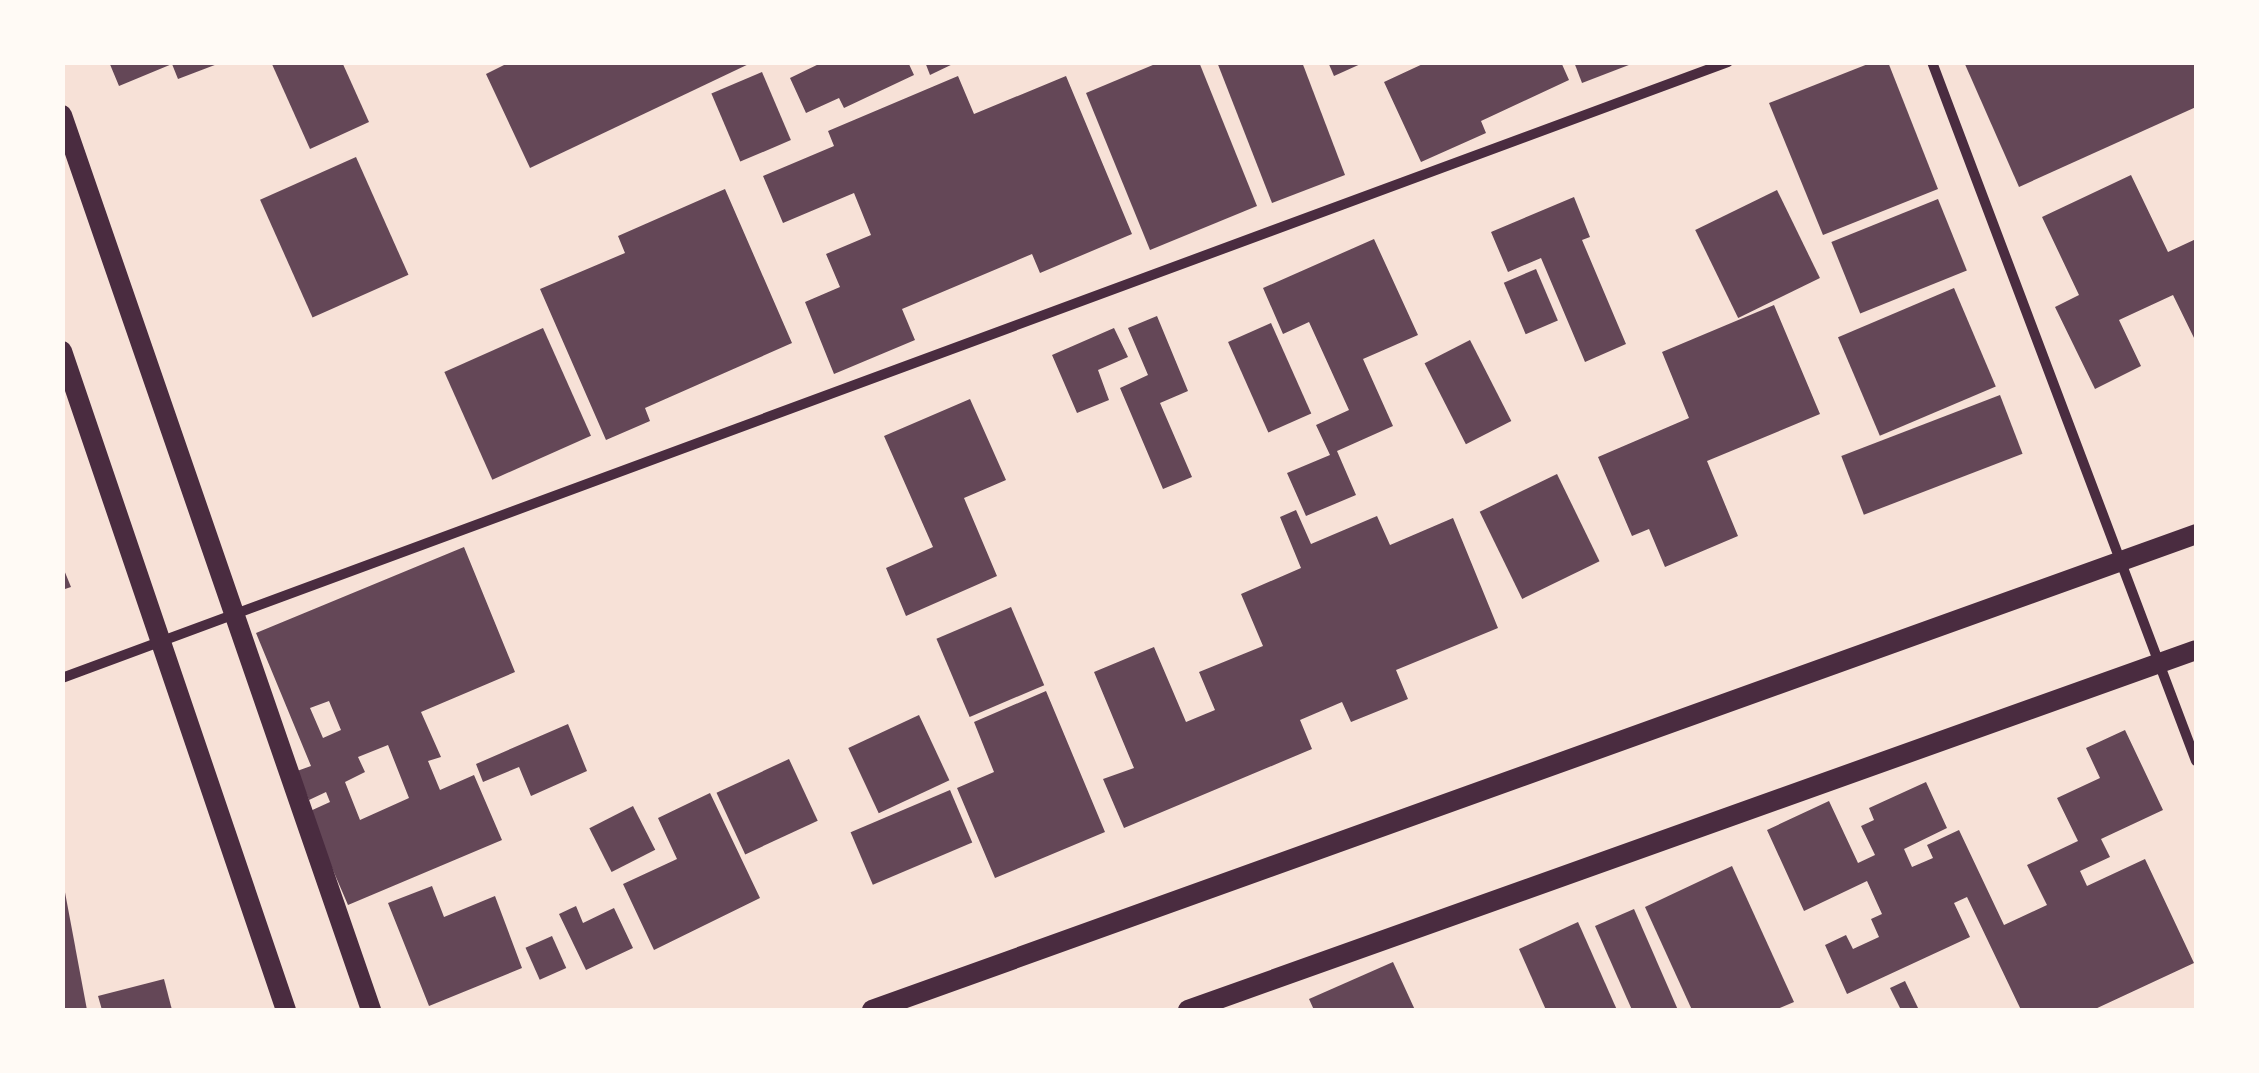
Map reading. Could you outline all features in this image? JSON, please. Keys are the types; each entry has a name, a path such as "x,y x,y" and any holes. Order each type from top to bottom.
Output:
{"main road":[{"path":"62,114 237,612 371,1010"},
{"path":"62,351 286,1010"},
{"path":"872,1010 2196,534"},
{"path":"1188,1010 2196,650"}],"street":[{"path":"62,678 1728,62"},
{"path":"1932,62 2196,761"}],"building":[{"path":"109,62 220,63 178,79 172,64 119,86"},
{"path":"271,62 342,62 369,122 310,149"},
{"path":"510,62 753,62 530,168 486,74"},
{"path":"823,62 908,62 914,75 844,108 839,98 806,113 790,78"},
{"path":"925,62 957,62 930,75"},
{"path":"1160,62 1199,62 1257,206 1150,250 1086,93"},
{"path":"1217,62 1302,62 1345,175 1272,203"},
{"path":"1328,62 1365,62 1334,76"},
{"path":"1427,62 1561,62 1569,80 1481,121 1486,133 1421,162 1384,82"},
{"path":"1574,62 1634,62 1634,63 1582,83"},
{"path":"1873,62 1888,62 1938,189 1823,235 1769,103"},
{"path":"1964,62 2196,62 2196,107 2019,187"},
{"path":"762,72 791,140 740,162 711,93"},
{"path":"958,76 974,114 1066,76 1132,234 1040,273 1032,254 902,309 915,340 834,374 805,302 840,287 826,254 871,235 854,193 783,223 763,176 834,146 828,131"},
{"path":"356,157 408,275 313,318 260,200"},
{"path":"2131,175 2168,252 2196,239 2196,342 2173,295 2119,320 2141,366 2095,389 2055,307 2079,295 2042,217"},
{"path":"725,189 792,343 645,408 650,421 606,440 540,289 625,253 618,236"},
{"path":"1777,190 1820,278 1738,318 1695,230"},
{"path":"1574,197 1590,237 1582,240 1626,344 1585,362 1541,258 1508,272 1491,232"},
{"path":"1938,199 1967,270 1860,313 1831,242"},
{"path":"1374,239 1418,335 1363,359 1393,426 1337,451 1356,495 1306,516 1287,473 1330,455 1316,425 1349,410 1309,322 1283,334 1263,288"},
{"path":"1536,269 1558,321 1526,334 1504,283"},
{"path":"1954,288 1996,386 1880,436 1838,337"},
{"path":"1774,305 1820,414 1707,461 1738,536 1665,567 1649,529 1632,536 1598,457 1689,418 1662,352"},
{"path":"1157,316 1188,391 1160,403 1192,477 1163,489 1120,388 1148,375 1128,328"},
{"path":"1271,323 1311,413 1268,433 1228,342"},
{"path":"543,328 591,436 492,480 444,372"},
{"path":"1114,328 1128,357 1098,370 1109,400 1077,413 1052,355"},
{"path":"1470,340 1511,421 1466,444 1425,363"},
{"path":"2000,395 2023,454 1864,515 1841,456"},
{"path":"970,399 1006,480 964,498 997,576 906,616 886,568 933,547 884,436"},
{"path":"1557,474 1600,561 1522,599 1480,512"},
{"path":"1296,510 1311,544 1377,516 1390,545 1453,518 1498,628 1396,670 1408,699 1351,722 1342,702 1300,720 1312,749 1124,828 1103,779 1134,768 1094,672 1154,647 1186,722 1215,710 1199,672 1263,646 1241,594 1301,568 1280,517"},
{"path":"464,547 515,672 421,712 441,757 428,761 440,790 474,775 502,840 348,905 308,812 330,802 326,792 309,800 297,771 311,766 256,633","holes":["329,701 341,730 323,738 310,708","388,745 409,798 360,820 345,782 365,772 358,757"]},
{"path":"62,565 71,587 62,590"},
{"path":"1011,607 1044,685 970,717 936,639"},
{"path":"1046,691 1105,832 995,878 957,788 994,772 974,722"},
{"path":"919,715 949,780 879,813 848,748"},
{"path":"568,724 587,771 531,796 519,767 483,782 476,764"},
{"path":"2125,730 2163,810 2101,839 2110,857 2080,871 2087,886 2145,859 2194,963 2093,1010 2021,1010 1967,897 1954,903 1970,937 1847,994 1825,945 1846,935 1853,949 1879,937 1871,919 1882,914 1867,881 1804,911 1767,830 1829,801 1858,863 1875,855 1861,826 1874,820 1869,808 1926,782 1947,828 1904,849 1912,867 1933,858 1927,845 1959,830 2004,925 2047,905 2027,865 2078,841 2057,798 2100,778 2086,748"},
{"path":"789,759 818,821 745,854 716,793"},
{"path":"950,790 972,842 873,885 851,832"},
{"path":"710,793 760,898 654,950 623,884 677,859 658,818"},
{"path":"633,806 655,850 612,872 589,828"},
{"path":"1732,866 1794,1002 1775,1010 1692,1010 1645,907"},
{"path":"432,886 444,917 495,896 522,968 429,1006 388,903"},
{"path":"64,887 87,1010 62,1010"},
{"path":"576,906 583,923 614,908 633,948 586,970 559,914"},
{"path":"1634,909 1678,1010 1632,1010 1595,926"},
{"path":"1578,922 1617,1010 1546,1010 1519,949"},
{"path":"552,936 566,968 540,980 526,948"},
{"path":"1393,962 1415,1010 1314,1010 1309,999"},
{"path":"164,979 172,1010 102,1010 98,996"},
{"path":"1905,981 1919,1010 1901,1010 1890,988"}]}
